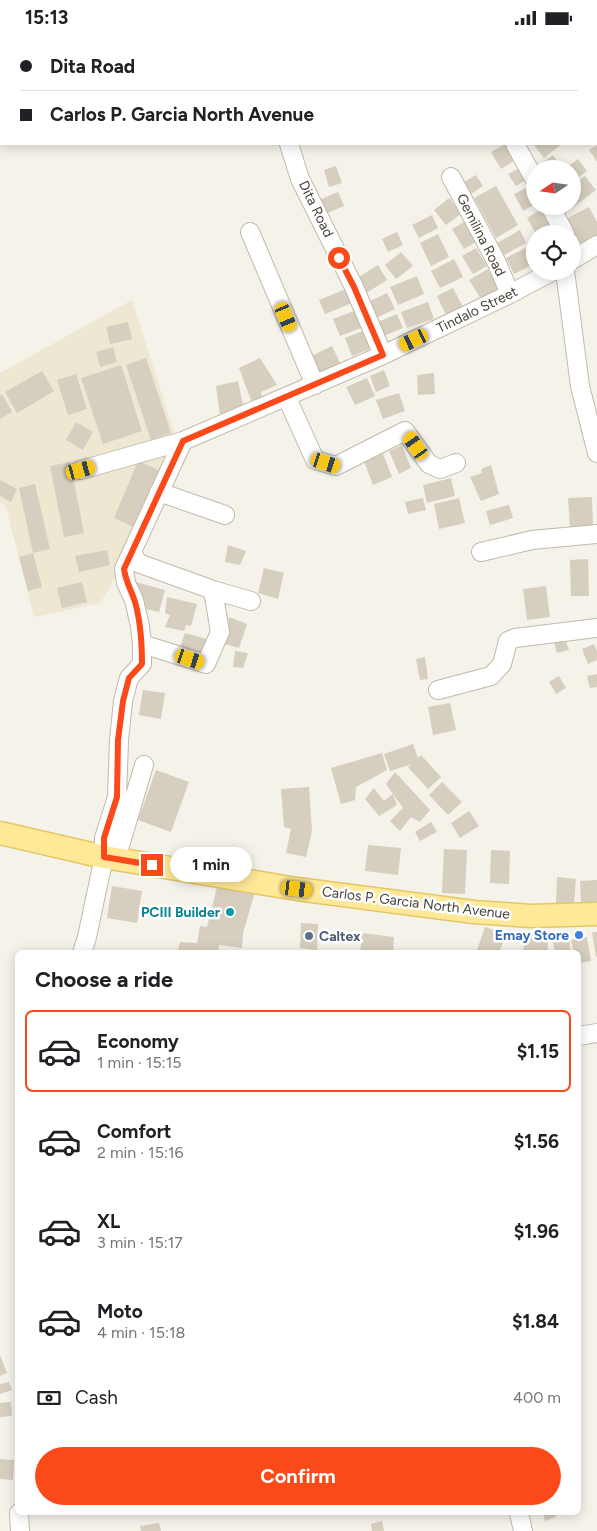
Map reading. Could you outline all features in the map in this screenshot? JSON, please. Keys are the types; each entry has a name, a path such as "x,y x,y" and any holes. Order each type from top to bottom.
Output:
{"main road":[{"name":"Carlos P. Garcia North Avenue","path":"0,833 110,858 297,889 474,912 531,916 597,914"}],"street":[{"name":"Dita Road","path":"289,145 300,179 354,287 383,355"},
{"path":"516,145 526,164"},
{"name":"Gemilina Road","path":"451,177 496,261 510,294"},
{"path":"250,232 315,385"},
{"path":"581,252 597,245"},
{"name":"Tindalo Street","path":"81,470 183,441 287,398 383,355 536,280"},
{"path":"567,280 589,388 597,453"},
{"path":"287,398 315,460 336,466 406,431 428,464 440,469 456,463"},
{"path":"110,858 104,838 117,797 118,740 123,701 129,678 142,664 142,644 136,609 126,583 124,569 183,441"},
{"path":"158,492 225,515"},
{"path":"481,552 532,540 597,534"},
{"path":"132,553 138,563 213,590 251,601"},
{"path":"142,644 206,664 220,632 213,590"},
{"path":"438,690 491,676 502,664 508,641 515,638 597,628"},
{"path":"83,950 110,858 144,765"},
{"path":"581,1036 597,1033"},
{"path":"19,1515 20,1531"},
{"path":"519,1515 523,1531"}],"shaded area":[{"path":"132,300 178,445 123,566 100,603 34,617 6,507 0,502 0,373"}],"building":[{"path":"503,145 509,145 517,159 501,169 491,152"},
{"path":"534,145 561,145 544,158"},
{"path":"597,145 597,162 589,150"},
{"path":"553,155 556,160 546,160"},
{"path":"581,163 587,171 581,175"},
{"path":"336,166 342,183 329,187 324,170"},
{"path":"521,167 526,176 526,180 516,186 508,174"},
{"path":"476,175 483,186 471,194 464,182"},
{"path":"585,176 596,190 581,202 581,179"},
{"path":"496,186 518,225 496,238 474,198"},
{"path":"526,188 526,209 523,211 514,194"},
{"path":"338,192 344,206 325,214 319,200"},
{"path":"449,198 461,214 446,225 434,210"},
{"path":"589,207 597,222 597,235 581,243 581,225 567,225 564,220 574,215 581,215 581,211"},
{"path":"432,215 438,228 419,238 412,225"},
{"path":"532,215 545,215 551,225 531,225 527,218"},
{"path":"464,222 476,242 464,249 452,229"},
{"path":"520,230 526,243 504,255 497,243"},
{"path":"397,232 403,245 388,252 382,239"},
{"path":"438,234 449,257 431,266 420,243"},
{"path":"476,248 487,266 473,274 462,256"},
{"path":"525,248 526,268 514,274 506,258"},
{"path":"401,252 413,266 396,279 385,265"},
{"path":"454,259 463,277 440,288 431,271"},
{"path":"378,265 387,280 363,295 354,280"},
{"path":"488,269 499,289 481,299 469,280"},
{"path":"417,276 424,294 398,305 390,287"},
{"path":"453,288 464,309 447,317 437,296"},
{"path":"346,289 352,303 325,314 319,300"},
{"path":"387,293 395,309 372,320 364,304"},
{"path":"428,302 434,319 407,328 401,312"},
{"path":"354,311 361,328 340,336 333,319"},
{"path":"397,314 403,328 379,338 373,324"},
{"path":"128,322 132,339 110,344 106,327"},
{"path":"363,331 370,349 352,356 345,338"},
{"path":"332,346 342,367 318,375 309,357"},
{"path":"113,347 117,362 100,367 96,352"},
{"path":"146,358 171,433 151,440 126,365"},
{"path":"260,358 277,385 261,392 262,398 252,403 239,368"},
{"path":"121,365 142,431 103,444 81,378"},
{"path":"384,370 390,386 376,392 370,376"},
{"path":"42,371 54,391 17,413 5,392"},
{"path":"434,373 435,394 418,395 417,375"},
{"path":"76,374 87,409 68,415 57,380"},
{"path":"367,378 375,396 355,405 346,387"},
{"path":"238,381 244,410 220,415 216,386"},
{"path":"399,393 405,411 383,419 376,400"},
{"path":"2,394 12,412 0,419 0,396"},
{"path":"76,422 93,432 83,450 66,440"},
{"path":"402,445 411,468 399,474 389,451"},
{"path":"383,454 392,477 373,485 364,461"},
{"path":"138,461 161,471 136,528 114,518"},
{"path":"70,462 84,533 64,537 50,466"},
{"path":"491,465 499,494 481,501 470,477 482,473 481,469"},
{"path":"451,478 455,496 427,503 423,485"},
{"path":"0,480 17,489 11,502 0,496"},
{"path":"35,484 50,549 33,553 19,488"},
{"path":"592,497 593,528 570,529 568,498"},
{"path":"423,498 426,510 408,514 405,502"},
{"path":"459,498 465,523 439,529 434,504"},
{"path":"509,505 513,518 490,525 486,511"},
{"path":"228,545 246,551 240,565 225,562"},
{"path":"107,550 110,565 79,572 75,556"},
{"path":"33,553 42,587 28,591 19,557"},
{"path":"588,559 589,596 571,596 570,560"},
{"path":"264,568 284,573 278,599 258,593"},
{"path":"132,581 165,590 159,612 142,608"},
{"path":"82,582 87,602 62,608 57,588"},
{"path":"546,586 550,617 527,620 523,589"},
{"path":"167,597 197,604 191,626 186,625 184,631 165,627 170,615 165,613"},
{"path":"229,617 247,624 239,648 225,644"},
{"path":"185,633 207,639 200,659 178,653"},
{"path":"565,639 569,650 557,653 554,642"},
{"path":"594,644 597,651 597,660 588,664 582,649"},
{"path":"235,651 248,653 243,668 233,667"},
{"path":"425,657 428,679 420,680 416,659"},
{"path":"597,674 597,687 590,688 587,676"},
{"path":"559,676 566,688 556,694 549,682"},
{"path":"143,690 165,693 161,719 139,715"},
{"path":"450,703 456,730 433,735 428,707"},
{"path":"413,744 418,758 421,755 441,777 428,789 408,767 412,764 390,771 384,754"},
{"path":"382,753 387,770 356,787 355,800 341,804 331,768"},
{"path":"156,770 189,782 171,832 138,820"},
{"path":"395,772 430,810 420,822 411,817 400,831 390,821 403,808 386,784"},
{"path":"442,782 462,802 448,815 429,795"},
{"path":"309,787 312,831 306,857 286,853 291,829 284,827 281,789"},
{"path":"374,788 384,801 393,794 397,805 379,816 365,799"},
{"path":"469,811 479,826 460,838 451,823"},
{"path":"431,822 437,832 420,841 415,832"},
{"path":"368,845 401,848 398,875 365,871"},
{"path":"444,849 467,850 465,894 442,893"},
{"path":"491,850 510,851 509,884 490,883"},
{"path":"557,877 576,879 574,904 556,903"},
{"path":"597,880 597,903 581,904 580,881"},
{"path":"112,886 142,891 137,923 107,918"},
{"name":"PCIII Builder","path":"217,887 255,892 243,933 242,948 219,945 218,950 178,950 180,942 197,943 200,926 207,927"},
{"name":"Caltex","path":"301,923 318,924 317,950 300,948"},
{"path":"485,927 506,934 500,950 477,950"},
{"path":"592,932 597,932 597,957 596,957"},
{"path":"362,933 394,937 393,950 360,950"},
{"path":"525,933 549,936 547,950 523,950"},
{"path":"587,937 591,961 581,963 581,950 573,950 571,940"},
{"path":"569,939 571,950 554,950 553,941"},
{"path":"0,1355 7,1373 0,1376"},
{"path":"9,1382 12,1390 0,1394 0,1384"},
{"path":"11,1402 12,1416 0,1417 0,1403"},
{"path":"0,1459 14,1460 13,1480 0,1479"},
{"path":"544,1515 556,1515 556,1517 545,1521"},
{"path":"382,1521 384,1531 372,1531 371,1524"},
{"path":"159,1523 161,1531 141,1531 140,1526"}],"place":[{"name":"PCIII Builder","path":"230,912"},
{"name":"Emay Store","path":"579,935"},
{"name":"Caltex","path":"309,936"}],"route":[{"path":"152,865 104,857 104,838 117,797 118,740 123,701 129,678 142,664 140,626 134,601 126,583 124,569 183,441 287,398 383,355 354,287 339,258"}]}
